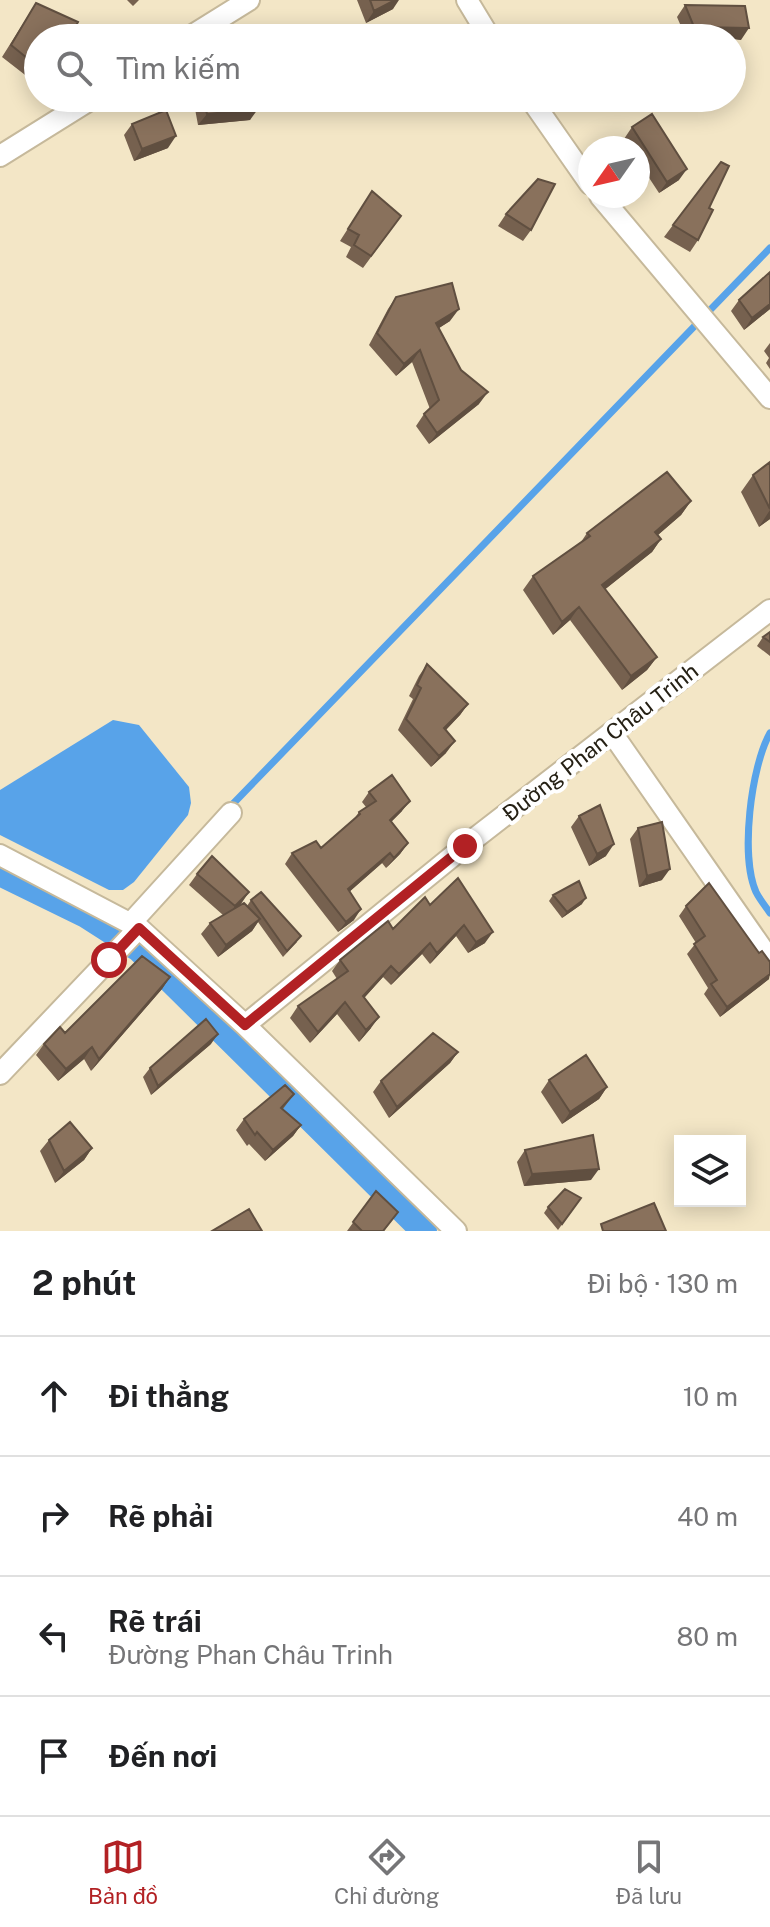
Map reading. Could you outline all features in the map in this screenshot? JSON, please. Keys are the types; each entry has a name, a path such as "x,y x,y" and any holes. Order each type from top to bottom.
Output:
{"street":[{"path":"210,24 249,0"},
{"path":"467,0 482,24"},
{"path":"0,156 71,112"},
{"path":"540,112 578,167"},
{"path":"610,208 770,398"},
{"name":"Đường Phan Châu Trinh","path":"245,1025 453,856 770,610"},
{"path":"612,733 770,960"},
{"path":"0,1074 109,960 134,926 231,813"},
{"path":"0,855 134,926 245,1025 456,1231"}],"water":[{"path":"113,720 139,725 189,787 191,803 188,815 134,882 123,890 109,890 0,835 0,790"}],"building":[{"path":"370,0 395,0 374,11"},
{"path":"36,3 78,22 24,24 24,56 11,45"},
{"path":"685,5 745,6 749,28 746,24 693,24"},
{"path":"167,112 176,136 142,149 132,124"},
{"path":"652,114 687,169 667,182 650,155 650,136 638,136 632,127"},
{"path":"721,162 729,166 698,240 673,225"},
{"path":"538,179 555,184 531,230 506,214"},
{"path":"372,191 401,216 371,256 354,245 359,235 348,229"},
{"path":"770,272 770,304 752,318 739,300"},
{"path":"452,283 459,309 436,323 461,370 488,392 437,433 424,414 439,400 420,350 404,364 377,333 396,297"},
{"path":"770,462 770,509 753,475"},
{"path":"667,472 691,501 655,532 661,539 602,585 657,657 631,676 579,607 562,622 533,576 590,536 587,533"},
{"path":"427,664 468,704 444,728 455,741 439,756 406,719 421,688 417,685"},
{"path":"392,775 410,801 390,820 408,843 394,858 390,853 348,889 361,909 346,922 292,853 316,841 321,848 359,812 376,801 369,792"},
{"path":"600,805 614,844 597,854 579,816"},
{"path":"662,822 670,869 647,876 638,828"},
{"path":"212,856 249,892 235,906 197,874"},
{"path":"458,878 493,932 476,942 464,925 437,953 430,943 399,974 391,966 363,996 379,1017 366,1030 345,1002 318,1032 298,1006 348,971 340,960 388,921 393,929 425,897 430,905"},
{"path":"579,881 586,898 567,912 553,895"},
{"path":"709,883 759,953 762,951 770,962 770,974 727,1007 711,984 717,980 694,944 705,936 686,906"},
{"path":"261,892 301,936 287,951 251,900"},
{"path":"244,903 260,919 226,945 210,923"},
{"path":"142,956 170,977 99,1059 92,1047 66,1069 44,1044 60,1027 65,1033"},
{"path":"206,1019 218,1034 158,1086 150,1068"},
{"path":"433,1033 458,1052 397,1107 381,1081"},
{"path":"586,1055 607,1087 570,1112 549,1080"},
{"path":"285,1085 294,1094 281,1108 301,1125 273,1150 257,1132 255,1135 244,1119"},
{"path":"70,1122 92,1148 64,1171 49,1140"},
{"path":"593,1135 599,1169 532,1174 525,1150"},
{"path":"565,1189 581,1198 562,1224 548,1207"},
{"path":"376,1191 398,1212 383,1231 362,1231 353,1222"},
{"path":"654,1203 666,1231 603,1231 601,1224"},
{"path":"249,1209 262,1231 212,1231"}],"waterway":[{"path":"227,810 770,248"},
{"path":"770,733 753,789 748,835 751,876 756,892 770,913"},
{"path":"0,873 86,915 139,949 424,1231"},
{"path":"109,930 116,923"}],"route":[{"path":"109,960 139,928 245,1025 465,846"}]}
